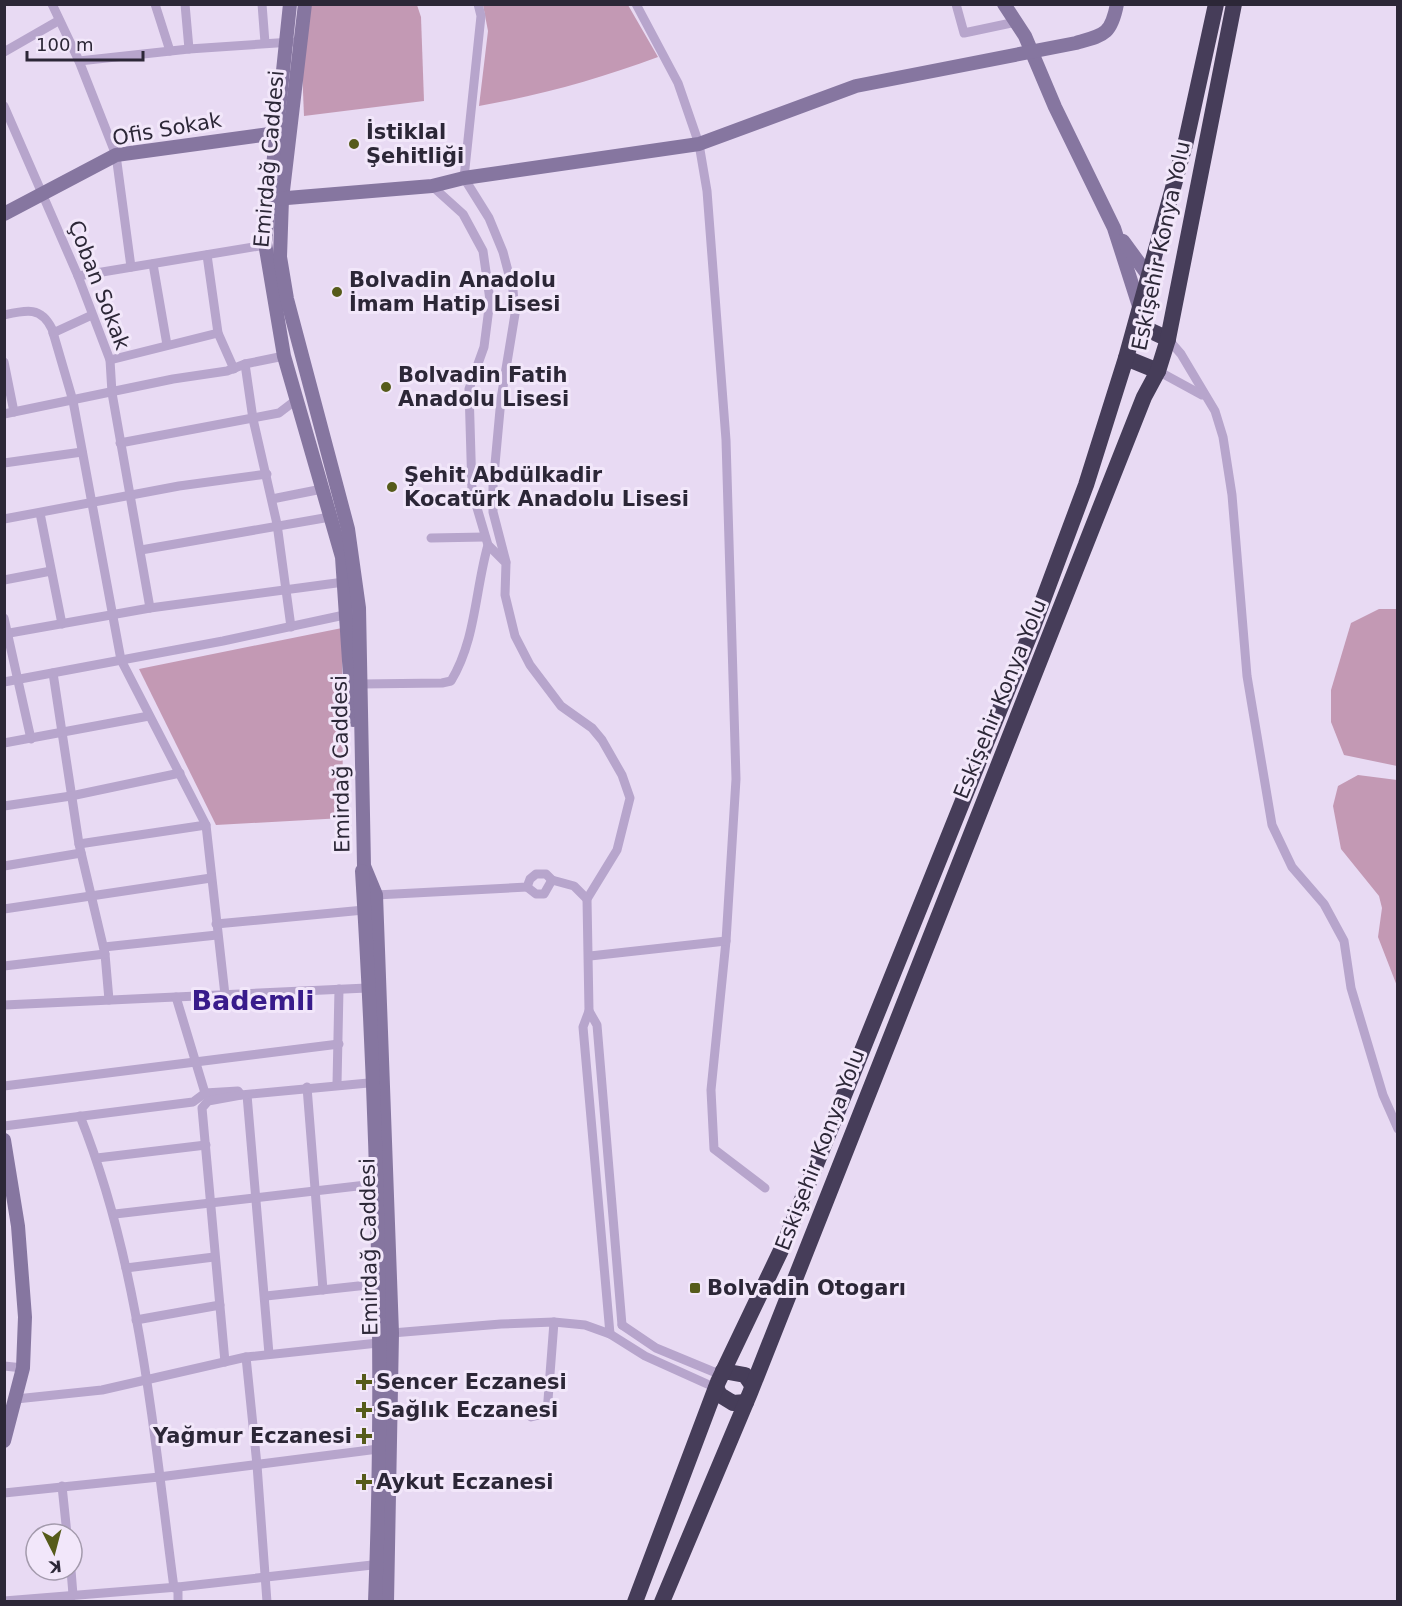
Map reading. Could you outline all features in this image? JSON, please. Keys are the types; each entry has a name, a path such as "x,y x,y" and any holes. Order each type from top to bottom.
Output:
{"highway":[{"path":"634,1602 723,1371 784,1244 1033,627 1086,485 1136,324 1139,306 1186,141 1216,4"},
{"name":"Eskişehir Konya Yolu","path":"662,1602 749,1393 1144,397 1158,371 1168,339 1234,4"},
{"path":"1136,324 1168,339"},
{"path":"1126,358 1158,371"},
{"path":"716,1388 720,1395 733,1403 749,1393 746,1375 723,1371"}],"main road":[{"name":"Emirdağ Caddesi","path":"290,4 294,42 276,199 265,245 284,357 342,557 368,988 378,1082 392,1333 383,1564 375,1602"},
{"name":"Emirdağ Caddesi","path":"305,4 294,42 277,133 276,199 280,257 287,299 348,529 359,608 364,866 376,895 378,1082 375,1184 378,1449 387,1602"},
{"path":"1004,4 1031,51 1114,229 1139,306"},
{"path":"276,199 432,186 464,178 699,144 856,86 1106,34 1114,23 1117,4"},
{"name":"Ofis Sokak","path":"4,214 116,155 277,133"},
{"path":"1114,229 1148,275"},
{"path":"4,1140 18,1226 25,1317 23,1368 4,1441"}],"street":[{"path":"52,4 58,21 79,61 116,155 131,267"},
{"path":"155,4 170,51"},
{"path":"185,4 189,49"},
{"path":"262,4 265,43"},
{"path":"478,4 481,16 464,178 489,218 503,252 513,290 515,314 501,399 493,486 493,512 506,563 505,595 515,636 530,665 561,706 592,728 603,740 622,775 630,798 617,850 587,899 590,956 589,1011 583,1028 610,1334"},
{"path":"636,4 678,83 699,144 707,191 726,440 736,779 726,941 711,1090 714,1149 765,1188"},
{"path":"956,4 964,33 1016,22"},
{"path":"4,52 58,21"},
{"path":"79,61 189,49 294,42"},
{"name":"Çoban Sokak","path":"4,106 9,129 44,192 110,360 112,393 150,608"},
{"path":"432,186 463,214 483,251 490,300 484,347 469,389 472,490 487,541 506,563"},
{"path":"78,276 265,245"},
{"path":"207,255 218,333 234,369"},
{"path":"153,264 167,345"},
{"path":"4,315 27,309 40,313 47,319 53,333 73,401 111,616 121,660 206,825 225,995"},
{"path":"53,333 92,315"},
{"path":"110,360 218,333"},
{"path":"1168,339 1181,354 1215,411 1223,437 1232,495 1247,676 1272,825 1292,867 1324,904 1344,941 1351,988 1389,1112 1398,1129"},
{"path":"4,362 9,413 284,357"},
{"path":"245,364 253,419 277,524 291,627"},
{"path":"1158,371 1204,396"},
{"path":"1144,397 1155,385 1165,381 1181,382"},
{"path":"120,442 279,413 296,400"},
{"path":"4,463 82,452"},
{"path":"4,519 267,474"},
{"path":"272,499 322,489"},
{"path":"40,513 63,624"},
{"path":"141,550 277,524 330,517"},
{"path":"431,538 487,541"},
{"path":"361,684 451,681 460,666 476,614 480,574 487,541"},
{"path":"4,580 51,571"},
{"path":"6,634 150,608 344,582"},
{"path":"4,682 291,627 346,615 359,608"},
{"path":"4,618 31,739"},
{"path":"53,673 80,848 105,950 109,1000"},
{"path":"4,742 63,734 149,716"},
{"path":"4,806 71,796 180,773"},
{"path":"4,866 80,848 206,825"},
{"path":"527,887 530,879 536,874 546,874 552,880 574,886 587,899"},
{"path":"4,909 211,878"},
{"path":"376,895 527,887 536,894 544,894 552,880"},
{"path":"216,924 364,910"},
{"path":"4,966 217,936"},
{"path":"590,956 726,941"},
{"path":"4,1005 368,988"},
{"path":"338,1084 339,989"},
{"path":"176,997 205,1093"},
{"path":"589,1011 597,1025 622,1325"},
{"path":"4,1086 339,1044"},
{"path":"225,1362 202,1108 208,1101 244,1095 307,1087 378,1082"},
{"path":"307,1087 323,1290"},
{"path":"4,1126 193,1102 205,1093 238,1091 244,1095 258,1198 269,1354"},
{"path":"80,1116 97,1158 115,1214 126,1268 147,1380 178,1602"},
{"path":"97,1158 206,1145"},
{"path":"115,1214 375,1184"},
{"path":"126,1268 214,1257"},
{"path":"266,1296 377,1284"},
{"path":"136,1320 220,1305"},
{"path":"531,1417 547,1413 554,1322"},
{"path":"15,1399 102,1390 246,1357 378,1343 392,1333 554,1322 585,1325 610,1334 645,1356 716,1388"},
{"path":"622,1325 657,1348 714,1372 723,1371"},
{"path":"610,1334 622,1325"},
{"path":"246,1357 267,1602"},
{"path":"4,1366 23,1368"},
{"path":"4,1493 159,1477 378,1449"},
{"path":"62,1486 66,1522"},
{"path":"4,1601 69,1598 383,1564"},
{"path":"69,1598 70,1582"}],"shaded area":[{"path":"304,5 417,5 421,17 424,101 304,116 301,43"},
{"path":"483,5 628,5 658,57 570,86 479,106 488,31"},
{"path":"1379,609 1397,609 1397,766 1344,755 1331,722 1331,690 1351,623"},
{"path":"342,628 343,818 216,825 139,669"},
{"path":"1358,775 1397,780 1397,986 1378,937 1382,908 1379,896 1341,849 1333,806 1338,786"}],"place":[{"name":"İstiklal Şehitliği","path":"354,144"},
{"name":"Bolvadin Anadolu İmam Hatip Lisesi","path":"337,292"},
{"name":"Bolvadin Fatih Anadolu Lisesi","path":"386,387"},
{"name":"Şehit Abdülkadir Kocatürk Anadolu Lisesi","path":"392,487"},
{"name":"Bolvadin Otogarı","path":"695,1288"},
{"name":"Sencer Eczanesi","path":"364,1382"},
{"name":"Sağlık Eczanesi","path":"364,1410"},
{"name":"Yağmur Eczanesi","path":"364,1436"},
{"name":"Aykut Eczanesi","path":"364,1482"}],"district":[{"name":"Bademli","path":"253,1000"}]}
